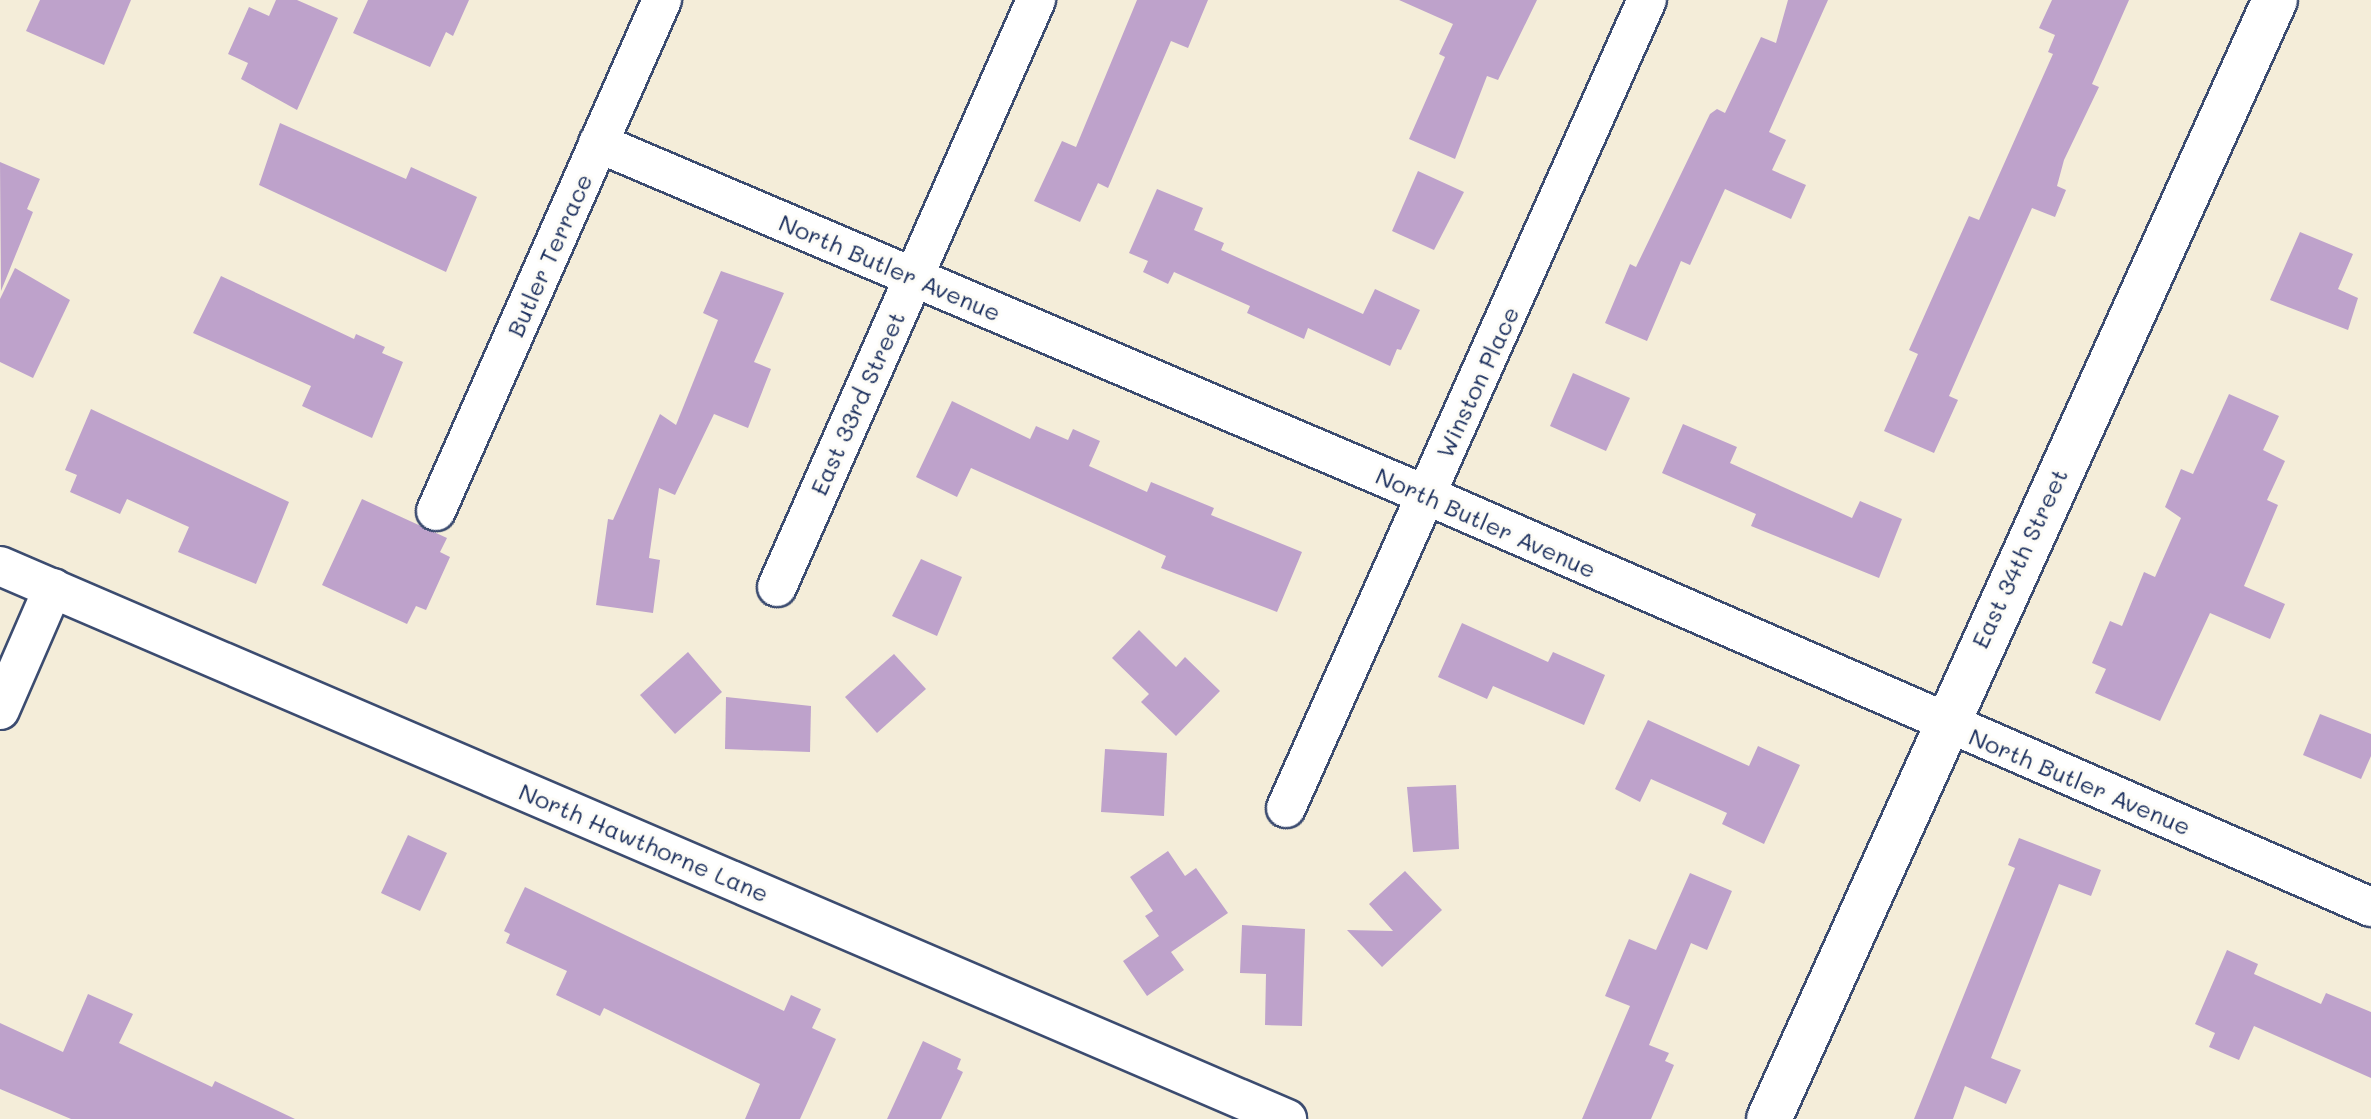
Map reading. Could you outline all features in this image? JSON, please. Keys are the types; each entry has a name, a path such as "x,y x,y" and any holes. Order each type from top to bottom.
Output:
{"main road":[{"name":"East 34th Street","path":"1769,1119 1945,722 2275,0"}],"street":[{"name":"Butler Terrace","path":"436,511 662,0"},
{"name":"East 33rd Street","path":"777,587 1036,0"},
{"name":"Winston Place","path":"1286,808 1647,0"},
{"name":"North Butler Avenue","path":"598,143 1426,495 2371,907"},
{"name":"North Hawthorne Lane","path":"0,566 1287,1119"},
{"path":"0,710 53,588"}],"building":[{"path":"40,0 131,0 104,65 26,31"},
{"path":"276,0 297,0 338,18 297,110 241,79 248,63 228,54 249,7 269,16"},
{"path":"368,0 469,0 453,36 446,32 430,67 353,33"},
{"path":"1137,0 1208,0 1188,48 1171,41 1108,188 1098,183 1080,222 1034,201 1062,141 1076,147"},
{"path":"1399,0 1537,0 1498,80 1487,76 1455,159 1409,139 1445,57 1439,54 1453,24"},
{"path":"1788,0 1828,0 1769,132 1786,140 1772,170 1806,185 1791,219 1725,189 1690,265 1681,261 1647,341 1605,323 1630,264 1636,267 1710,114 1717,109 1725,113 1761,37 1776,43"},
{"path":"2052,0 2129,0 2092,84 2099,87 2064,160 2057,186 2066,190 2055,217 2032,208 1949,396 1958,400 1934,453 1884,431 1918,354 1909,350 1934,294 1969,216 1979,220 2053,54 2048,52 2055,35 2039,28"},
{"path":"280,123 406,179 411,167 477,197 446,272 259,185"},
{"path":"0,162 40,179 27,209 33,212 1,291"},
{"path":"1418,171 1464,192 1434,250 1392,231"},
{"path":"1157,189 1203,208 1194,230 1224,243 1221,250 1363,314 1375,289 1420,310 1390,366 1308,328 1304,339 1247,313 1250,306 1174,272 1168,284 1143,272 1148,261 1129,253"},
{"path":"2300,232 2353,254 2338,289 2358,298 2348,330 2270,300"},
{"path":"15,268 70,300 33,378 0,362 0,299"},
{"path":"721,271 784,293 754,362 771,369 748,428 714,414 675,495 659,488 649,558 660,560 653,613 596,605 608,519 613,520 660,414 676,425 718,320 703,313"},
{"path":"221,276 354,339 356,334 385,347 382,353 403,362 372,438 302,406 311,386 193,333"},
{"path":"1573,373 1630,398 1606,451 1550,426"},
{"path":"2229,394 2279,416 2263,450 2285,461 2267,500 2278,505 2244,586 2285,604 2270,639 2210,613 2160,721 2095,693 2106,669 2092,663 2110,621 2122,626 2144,572 2155,577 2181,518 2165,507 2181,469 2193,474"},
{"path":"952,401 1030,439 1036,426 1068,440 1073,429 1100,441 1089,466 1147,492 1151,482 1214,508 1211,515 1302,552 1277,612 1161,568 1166,556 971,468 957,497 916,477"},
{"path":"91,409 289,502 256,584 178,552 189,527 127,499 120,514 70,492 77,475 65,470"},
{"path":"1683,424 1737,447 1730,463 1852,518 1860,501 1902,519 1879,578 1751,526 1756,514 1662,473"},
{"path":"362,499 447,538 440,552 450,557 426,610 416,606 407,624 322,585"},
{"path":"921,559 962,577 937,636 892,616"},
{"path":"1462,623 1548,662 1553,652 1605,675 1584,725 1493,686 1487,699 1438,677"},
{"path":"1139,630 1176,667 1185,657 1220,691 1176,736 1141,702 1149,694 1112,658"},
{"path":"688,652 722,692 675,734 640,695"},
{"path":"894,654 926,689 877,733 845,697"},
{"path":"726,697 811,706 810,752 725,749"},
{"path":"2320,714 2371,734 2371,756 2361,779 2303,755"},
{"path":"1648,720 1749,766 1758,746 1800,765 1764,844 1722,824 1727,813 1651,779 1640,802 1615,789"},
{"path":"1105,749 1167,753 1164,816 1101,812"},
{"path":"1456,785 1459,849 1413,852 1407,787"},
{"path":"408,835 447,853 420,911 381,893"},
{"path":"2019,838 2101,870 2091,896 2059,884 1991,1058 2021,1070 2006,1104 1965,1086 1953,1119 1914,1119 2015,868 2008,865"},
{"path":"1168,851 1185,876 1196,868 1228,913 1171,952 1184,970 1147,996 1123,961 1159,936 1145,916 1153,911 1130,877"},
{"path":"1405,871 1442,910 1382,967 1347,930 1393,931 1369,904"},
{"path":"1690,873 1732,891 1707,950 1691,943 1649,1045 1669,1053 1665,1061 1674,1065 1651,1119 1582,1119 1630,1006 1605,996 1629,939 1656,950"},
{"path":"525,887 784,1011 791,995 821,1009 812,1028 836,1039 800,1119 745,1119 760,1084 604,1008 600,1016 556,995 567,971 506,943 510,934 504,931"},
{"path":"1242,925 1305,929 1302,1026 1265,1025 1266,974 1240,973"},
{"path":"2227,950 2258,964 2254,974 2321,1004 2326,993 2371,1012 2371,1078 2254,1026 2239,1060 2209,1047 2215,1033 2195,1024"},
{"path":"88,994 133,1014 119,1043 212,1087 215,1081 295,1119 71,1119 0,1089 0,1023 63,1052"},
{"path":"923,1041 961,1059 957,1069 963,1072 941,1119 887,1119"}]}
